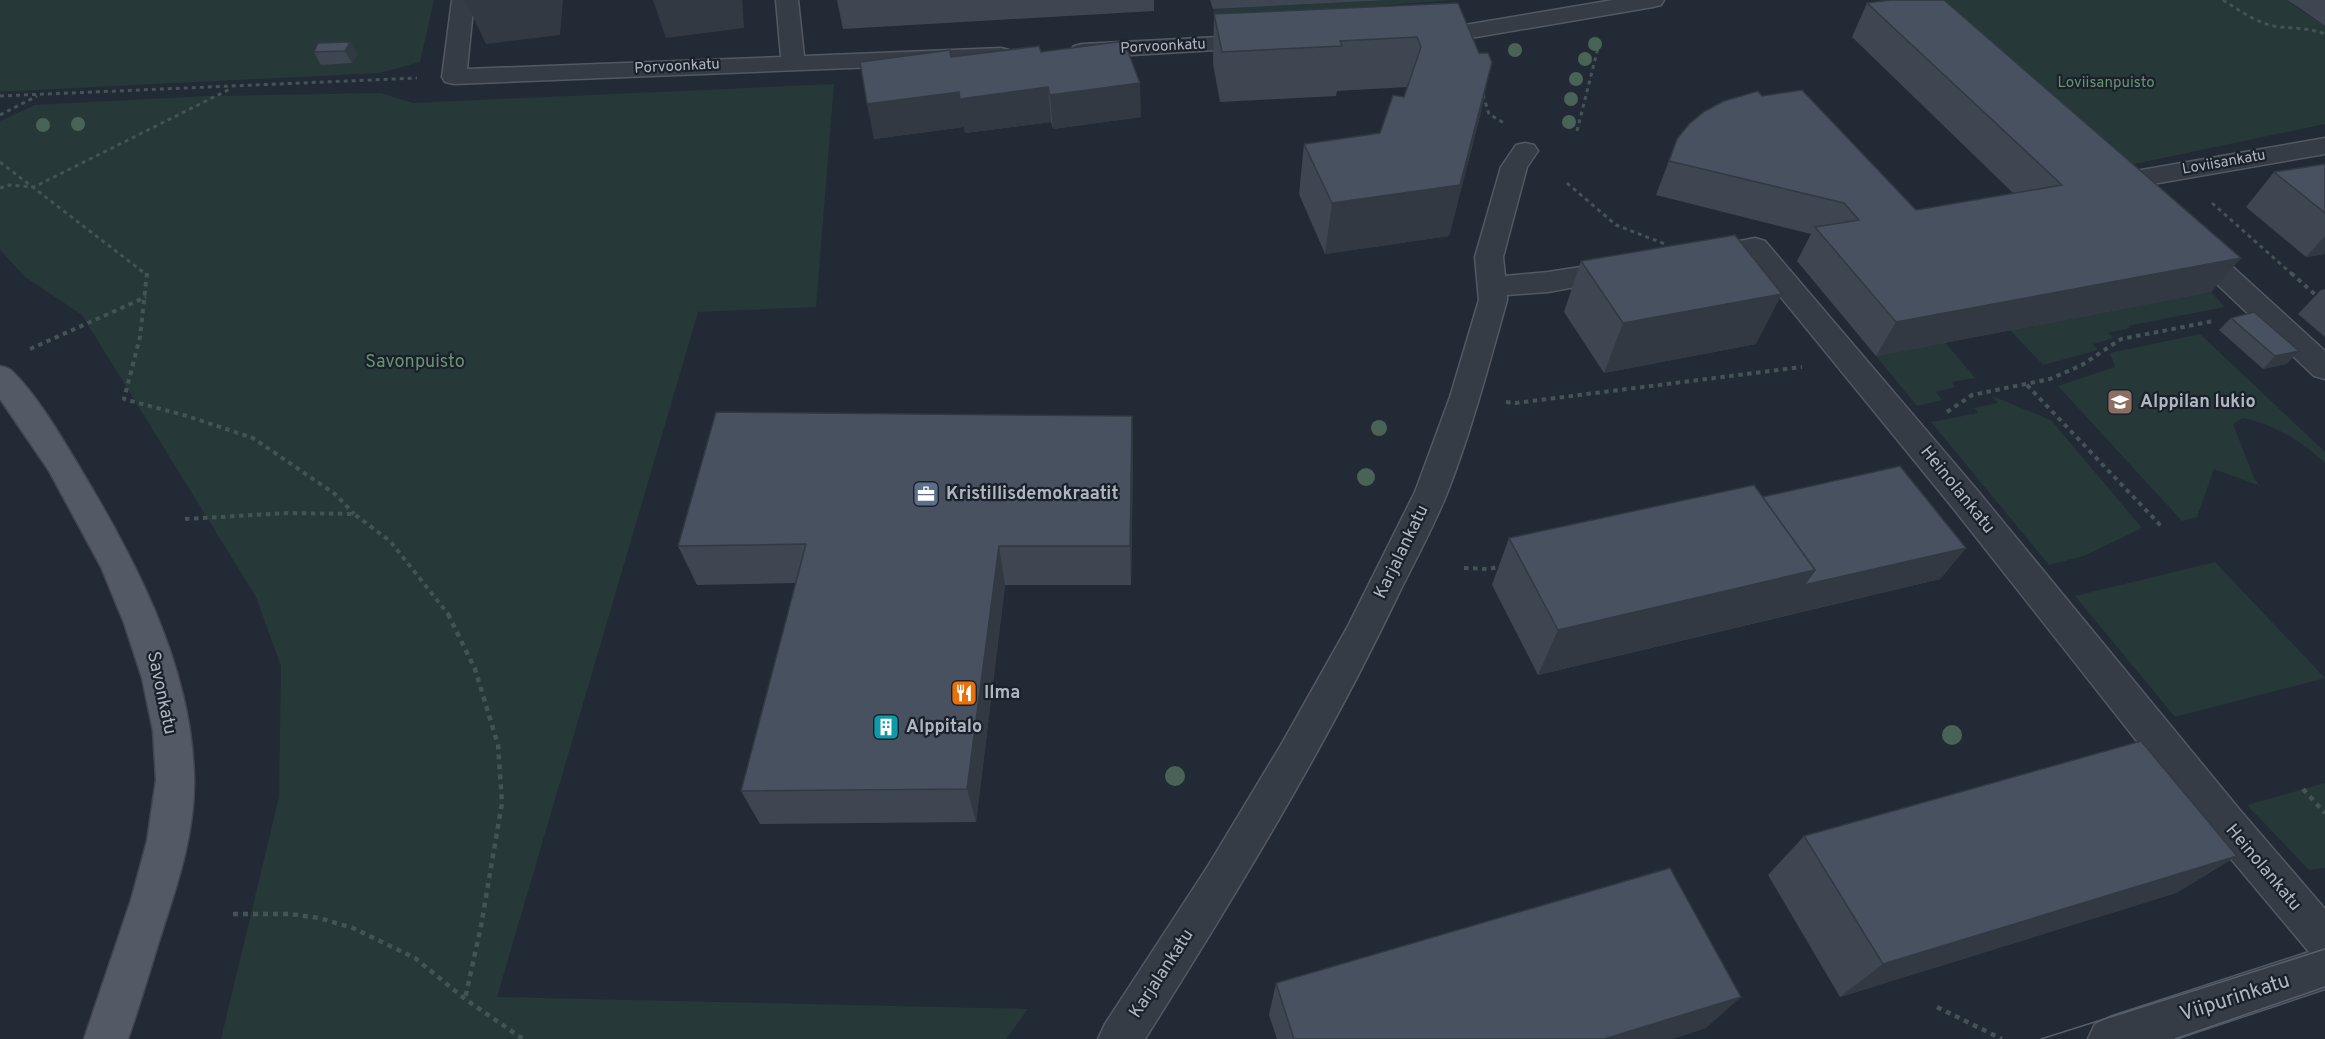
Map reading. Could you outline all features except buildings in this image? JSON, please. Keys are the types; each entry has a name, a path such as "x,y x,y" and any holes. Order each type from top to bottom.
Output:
{"main road":[{"name":"Savonkatu","path":"10,365 19,400 77,490 109,550 150,643 170,719 175,780 165,859 106,1039"}],"street":[{"name":"Porvoonkatu","path":"463,0 454,77 1021,54"},
{"path":"787,0 793,47 792,63"},
{"path":"1525,0 1540,19"},
{"path":"1400,36 1459,33 1653,0"},
{"name":"Porvoonkatu","path":"1056,52 1281,41"},
{"name":"Loviisankatu","path":"2149,204 2124,181 2325,146"},
{"name":"Karjalankatu","path":"1120,1039 1222,880 1361,637 1431,492 1465,397 1493,300 1489,257 1514,167 1525,151"},
{"path":"2175,229 2325,368"},
{"name":"Heinolankatu","path":"1670,253 1755,247 1965,499 2225,822 2325,940"},
{"path":"1493,286 1548,282 1640,267"},
{"name":"Viipurinkatu","path":"2110,1039 2325,968"}],"path":[{"path":"2223,0 2256,21 2271,26 2316,29 2325,34"},
{"path":"1459,33 1489,114 1509,128 1525,151"},
{"path":"1576,131 1599,42"},
{"path":"0,96 418,78"},
{"path":"0,188 9,185 34,187 98,158 233,87"},
{"path":"0,115 37,96"},
{"path":"0,162 147,273 147,296 138,355 124,399 187,416 253,438 335,494 354,514 390,541 447,612 475,669 498,745 502,803 481,926 465,999"},
{"path":"1567,183 1616,225 1670,253"},
{"path":"2222,201 2211,203 2320,299"},
{"path":"10,365 147,296"},
{"path":"1951,411 1972,395 2050,379 2082,365 2121,339 2261,311"},
{"path":"1516,403 1812,366"},
{"path":"2027,385 2161,526"},
{"path":"185,519 288,513 354,514"},
{"path":"1464,568 1489,569 1512,564"},
{"path":"2303,789 2325,813"},
{"path":"233,914 290,914 320,918 353,928 415,958 465,999 522,1039"},
{"path":"1937,1006 2002,1039"}],"green space":[{"path":"0,0 434,0 420,62 379,73 0,91"},
{"path":"1390,0 1455,0 1215,18 1213,9"},
{"name":"Loviisanpuisto","path":"1889,0 2286,0 2325,26 2325,124 2082,175"},
{"name":"Savonpuisto","path":"834,84 816,307 698,312 497,997 1028,1009 1006,1039 221,1039 279,797 281,666 256,597 82,315 25,277 0,250 0,121 35,105 206,96 381,93 413,103"},
{"path":"2211,292 2225,307 2128,326 2130,328 2108,333 2114,338 2093,344 2098,350 2043,365 2010,330"},
{"path":"2200,334 2325,452 2325,463 2287,435 2267,425 2243,418 2233,424 2254,478 2260,486 2214,469 2197,517 2182,521 2058,386 2115,367 2110,353"},
{"path":"1945,342 1975,378 1952,382 1955,387 1936,392 1942,400 1917,406 1876,356"},
{"path":"1992,396 2051,420 2142,528 2084,556 2049,565 1931,422 1978,413 1974,408 1998,403"},
{"path":"2215,562 2325,678 2175,717 2075,596"},
{"path":"2325,783 2325,868 2309,870 2247,805"}],"tram line":[{"path":"2041,1039 2325,949"},
{"path":"2175,1039 2325,987"}],"place":[{"name":"Alppilan lukio","path":"2120,402"},
{"name":"Kristillisdemokraatit","path":"926,494"},
{"name":"Ilma","path":"964,693"},
{"name":"Alppitalo","path":"886,727"}]}
